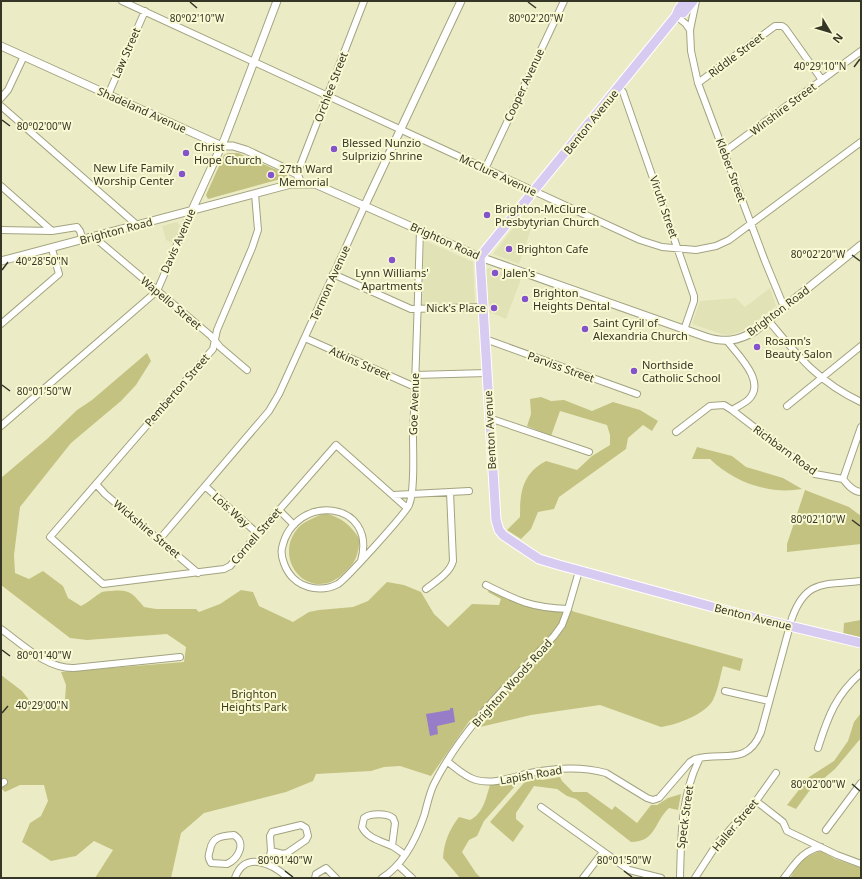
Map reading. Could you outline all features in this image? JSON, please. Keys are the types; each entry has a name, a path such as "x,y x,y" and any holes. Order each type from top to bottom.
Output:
{"main road":[{"name":"Benton Avenue","path":"685,1 676,16 480,257 496,520 499,530 508,539 539,559 697,603 861,643"},
{"name":"Benton Avenue","path":"676,16 683,13 695,1"}],"street":[{"name":"McClure Avenue","path":"122,1 640,240 662,247 696,250 716,246 729,240 861,142"},
{"name":"Davis Avenue","path":"1,426 157,291 222,146 277,1"},
{"name":"Orchlee Street","path":"297,174 364,1"},
{"name":"Termon Avenue","path":"159,540 269,411 279,394 365,205 461,1"},
{"name":"Cooper Avenue","path":"485,169 564,1"},
{"name":"Kleber Street","path":"695,1 690,30 691,51 698,83 784,307"},
{"name":"Law Street","path":"108,95 145,11"},
{"path":"676,16 686,24 690,30"},
{"name":"Riddle Street","path":"698,83 774,26 782,26 786,28 822,80"},
{"name":"Shadeland Avenue","path":"1,46 222,146 233,146 246,150 297,174"},
{"name":"Winshire Street","path":"724,152 861,51"},
{"path":"1,98 8,90 24,56"},
{"name":"Viruth Street","path":"619,87 623,92 695,298 684,330"},
{"path":"1,106 137,225"},
{"path":"297,174 301,183"},
{"name":"Brighton Road","path":"1,261 52,249 192,210 301,183 319,185 480,257 684,330 716,340 728,342 748,335 861,245"},
{"path":"1,186 52,231"},
{"name":"Pemberton Street","path":"103,584 50,537 213,349 217,330 252,248 258,230 255,194"},
{"path":"1,230 52,231 77,227 83,240"},
{"name":"Goe Avenue","path":"361,561 407,508 411,494 420,230"},
{"name":"Wapello Street","path":"94,237 215,340 247,370"},
{"path":"1,324 58,274 52,249"},
{"path":"334,274 411,309 483,307"},
{"path":"768,320 803,362 821,378 840,391 861,402"},
{"name":"Atkins Street","path":"305,338 415,387"},
{"name":"Parviss Street","path":"485,339 637,394"},
{"path":"728,342 754,379 754,390 748,400 732,410"},
{"path":"787,406 861,346"},
{"path":"416,375 487,373"},
{"name":"Richbarn Road","path":"676,432 710,406 724,405 815,474 843,479"},
{"path":"490,418 589,452"},
{"path":"861,427 843,479 849,486 858,492 861,492"},
{"name":"Cornell Street","path":"103,584 198,573 227,568 336,445 393,496"},
{"name":"Wickshire Street","path":"96,484 198,573"},
{"name":"Lois Way","path":"205,486 258,534"},
{"path":"393,496 469,491"},
{"path":"426,589 452,566 450,492"},
{"path":"393,496 407,508"},
{"path":"334,509 343,512 355,523 364,538 364,549 361,561 338,584 317,589 306,587 289,574 284,562 282,548 294,525 310,513 334,509"},
{"path":"279,510 294,525"},
{"name":"Brighton Woods Road","path":"382,878 398,865 405,855 423,817 433,785 470,729 495,699 554,636 562,625 579,570"},
{"path":"700,758 739,755 749,751 759,738 789,626 797,602 808,590 823,585 861,580"},
{"path":"486,585 530,605 545,609 568,609"},
{"path":"1,629 48,662 63,668 180,657"},
{"path":"818,748 828,715 839,696 861,673"},
{"path":"725,691 769,701"},
{"name":"Lapish Road","path":"448,762 469,777 483,782 498,781 531,773 561,769 599,771 606,773 653,800 663,794 690,762 700,758"},
{"name":"Speck Street","path":"680,878 681,835 688,787 700,758"},
{"name":"Haller Street","path":"695,878 717,844 756,801 776,773"},
{"path":"826,830 861,783"},
{"path":"756,801 783,822 787,831 861,864"},
{"path":"540,807 632,872 661,878"},
{"path":"392,846 395,823 393,818 387,815 368,815 364,818 362,827 366,833 382,843 392,846 405,855"},
{"path":"268,864 271,851 270,838 272,832 301,825 306,828 308,836 306,840 287,853 271,851"},
{"path":"232,835 238,838 241,850 238,856 230,862 214,864 210,861 208,856 214,840 232,835"},
{"path":"784,878 803,855 813,849 821,847"},
{"path":"583,878 603,852"},
{"path":"230,862 238,870"},
{"path":"235,878 238,870 248,864 258,862 277,868 288,878"},
{"path":"398,865 412,878"},
{"path":"315,878 316,874 326,868 336,878"}],"shaded area":[{"path":"177,222 180,226 173,243 166,240 162,226"},
{"path":"518,222 531,229 519,264 493,254"},
{"path":"424,240 473,262 475,303 422,307"},
{"path":"489,268 521,279 506,319 489,312 486,270"},
{"path":"770,288 776,306 742,331 730,335 721,334 692,324 700,301 736,298 745,307"},
{"path":"450,708 453,708 455,722 437,726 438,734 430,736 426,714 450,710"}],"green space":[{"path":"228,153 238,153 286,174 288,177 208,199 206,195 224,155"},
{"name":"Brighton Heights Park","path":"147,353 151,361 136,385 121,401 71,443 20,507 14,555 15,573 29,579 43,571 63,586 68,598 81,606 102,592 123,591 131,593 144,607 156,609 196,609 199,612 220,604 241,590 253,592 259,606 293,622 309,612 353,607 368,601 387,582 404,585 421,592 434,614 448,627 472,604 499,605 501,599 488,592 492,584 527,603 563,607 575,612 743,659 740,671 723,666 716,692 709,705 704,710 690,718 667,726 661,727 600,705 531,715 480,727 470,720 431,776 400,766 384,767 371,771 316,774 313,781 286,792 204,813 181,833 171,878 95,878 113,850 94,841 76,856 51,861 22,842 30,823 41,816 48,801 44,785 20,785 5,792 1,788 1,675 22,691 30,701 55,706 65,700 66,685 61,672 184,662 186,647 167,634 87,640 70,638 1,585 1,478 47,439 77,410 92,400"},
{"path":"541,397 551,401 564,400 592,411 613,402 640,410 658,421 652,431 643,425 628,438 626,449 559,497 554,509 538,512 531,529 521,539 507,530 520,517 524,484 532,472 546,461 577,470 592,456 610,445 610,435 607,425 560,411 551,436 527,426 531,414 530,399"},
{"path":"697,447 732,456 746,467 783,478 802,489 777,490 753,485 730,474 710,459 692,459"},
{"path":"805,490 849,507 861,516 861,544 787,552 787,544"},
{"path":"325,513 346,523 360,540 355,559 347,570 330,582 318,584 307,581 298,574 292,565 289,553 291,540 298,528 307,521"},
{"path":"861,620 861,643 843,639 844,623"},
{"path":"861,713 861,738 835,769 810,790 796,809 787,805 809,777 834,761 848,741 854,722"},
{"path":"530,776 542,780 560,777 573,792 587,792 612,810 615,806 637,823 651,805 657,805 668,798 681,794 678,810 669,808 664,813 650,835 645,839 631,842 576,799 567,796 557,789 534,786 516,813 516,819 524,826 513,842 490,822"},
{"path":"523,777 484,821 477,836 469,840 462,852 481,878 460,878 443,858 446,841 452,827 459,817 470,820 478,814 481,810 490,785"},
{"path":"821,851 835,859 861,868 861,878 790,878 802,861"}],"place":[{"name":"Blessed Nunzio Sulprizio Shrine","path":"334,149"},
{"name":"Christ Hope Church","path":"186,153"},
{"name":"New Life Family Worship Center","path":"182,174"},
{"name":"27th Ward Memorial","path":"271,175"},
{"name":"Brighton-McClure Presbytyrian Church","path":"487,215"},
{"name":"Brighton Cafe","path":"509,249"},
{"name":"Lynn Williams' Apartments","path":"392,260"},
{"name":"Jalen's","path":"495,273"},
{"name":"Brighton Heights Dental","path":"525,299"},
{"name":"Nick's Place","path":"494,308"},
{"name":"Saint Cyril of Alexandria Church","path":"585,329"},
{"name":"Rosann's Beauty Salon","path":"757,347"},
{"name":"Northside Catholic School","path":"634,371"}]}
